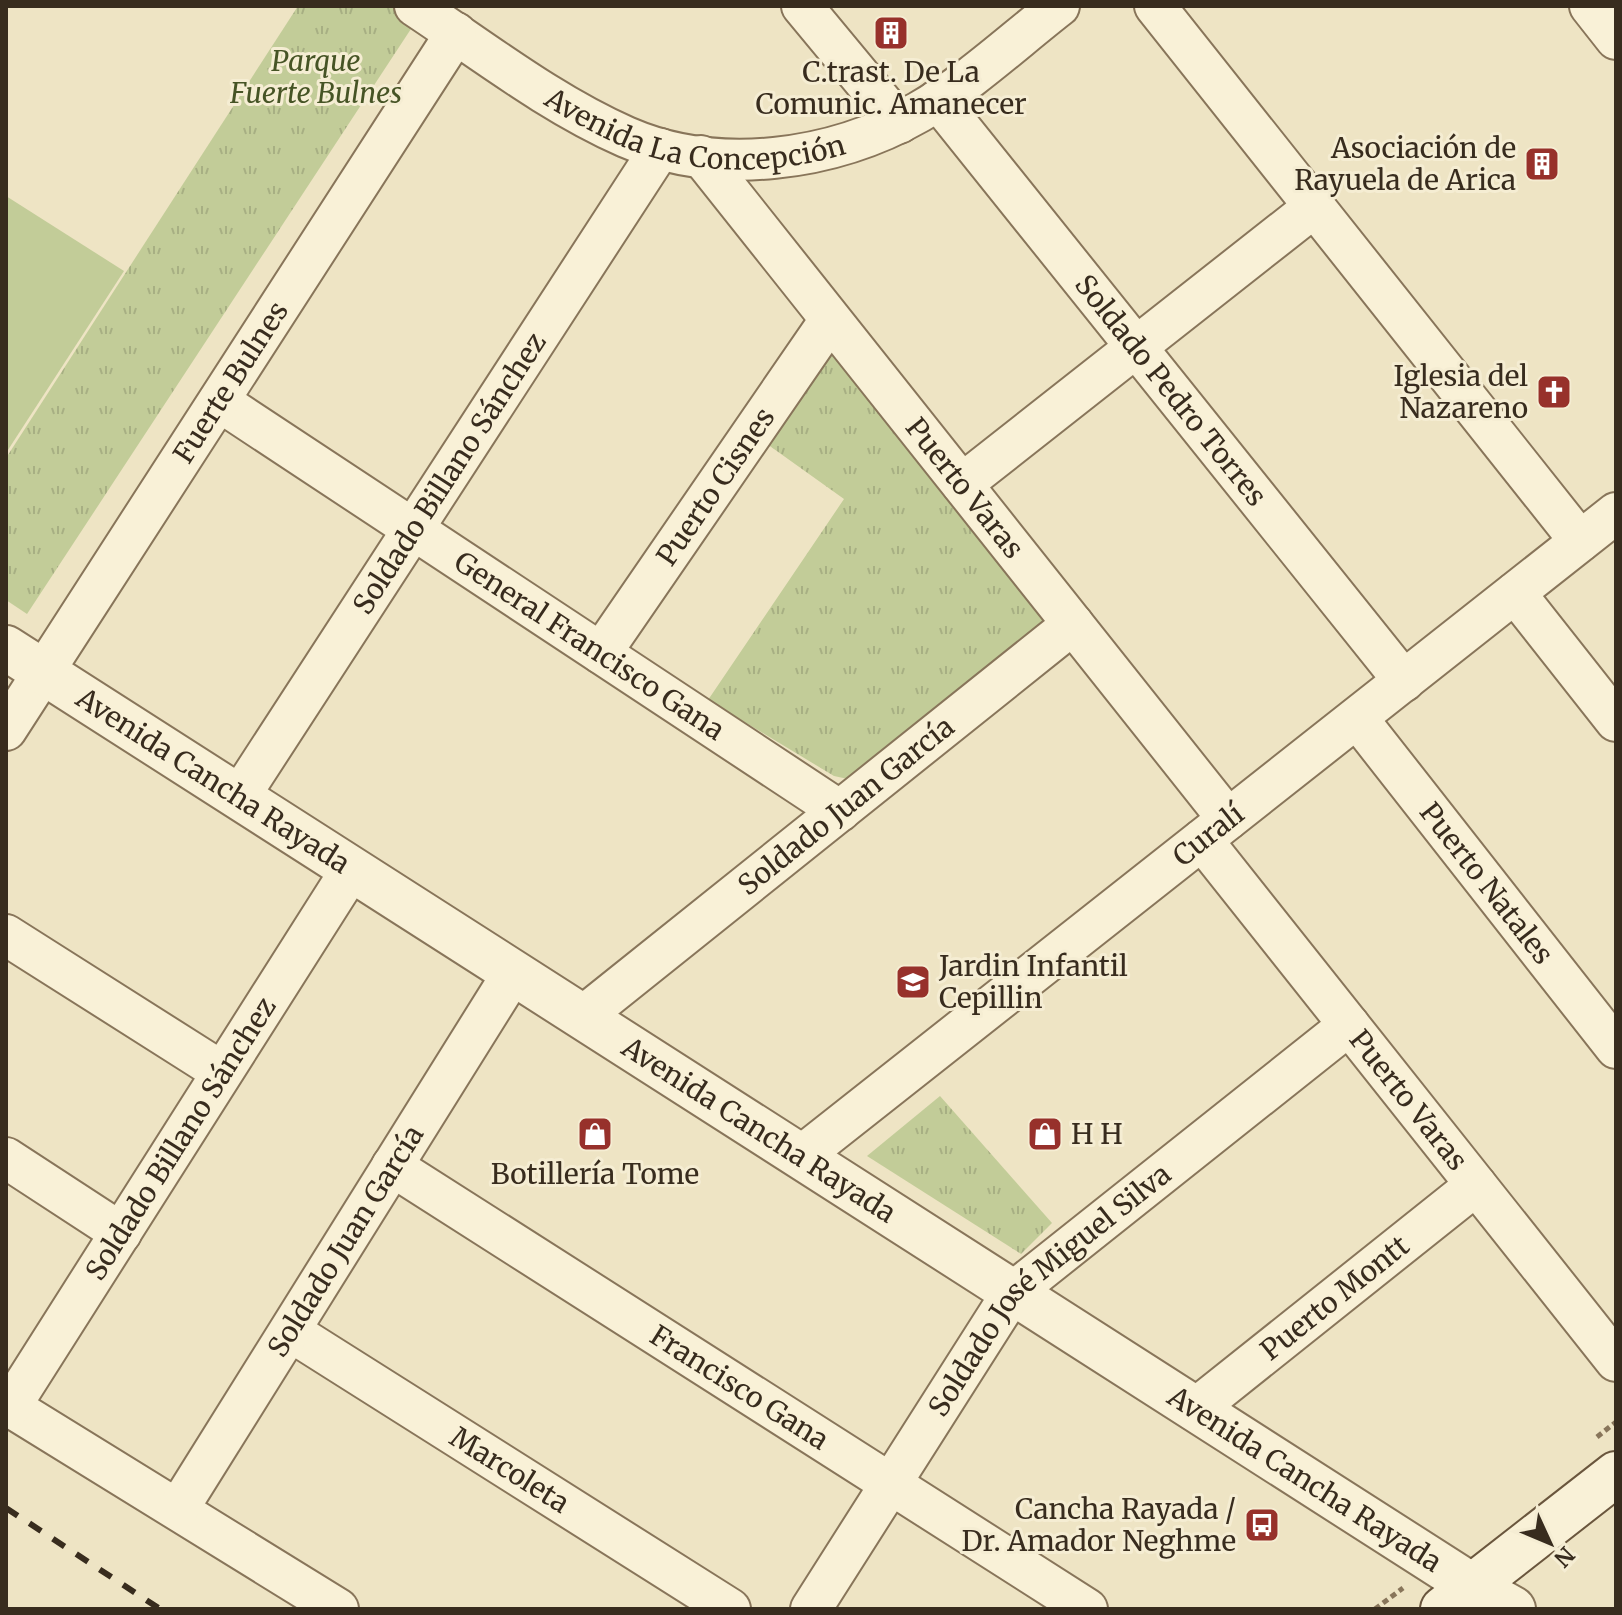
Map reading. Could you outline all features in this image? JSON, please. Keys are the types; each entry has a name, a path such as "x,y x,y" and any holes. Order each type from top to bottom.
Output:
{"street":[{"path":"802,6 899,123"},
{"name":"Avenida La Concepción","path":"434,15 575,111 628,138 660,149 742,159 809,153 862,139 899,123 938,100 1057,6"},
{"path":"1155,6 1580,541"},
{"path":"1590,6 1616,39"},
{"name":"Fuerte Bulnes","path":"6,730 219,401 434,15"},
{"name":"Soldado Pedro Torres","path":"938,100 1404,681"},
{"name":"Soldado Billano Sánchez","path":"239,797 660,149"},
{"name":"Puerto Varas","path":"701,156 1073,624 1349,1025 1616,1361"},
{"path":"962,484 1314,207"},
{"name":"Puerto Cisnes","path":"601,653 830,320"},
{"name":"General Francisco Gana","path":"219,401 840,811"},
{"name":"Curalí","path":"800,1157 1616,513"},
{"path":"1515,593 1616,721"},
{"name":"Soldado Juan García","path":"582,1017 1073,624"},
{"name":"Avenida Cancha Rayada","path":"6,648 1194,1410 1458,1598 1513,1609"},
{"name":"Puerto Natales","path":"1357,718 1616,1048"},
{"name":"Soldado Billano Sánchez","path":"8,1406 351,870"},
{"path":"6,935 222,1072"},
{"name":"Soldado Juan García","path":"178,1509 513,973"},
{"name":"Soldado José Miguel Silva","path":"811,1609 1012,1293 1349,1025"},
{"path":"6,1158 121,1233"},
{"name":"Francisco Gana","path":"392,1166 1087,1609"},
{"name":"Puerto Montt","path":"1194,1410 1476,1185"},
{"name":"Marcoleta","path":"290,1331 730,1609"},
{"path":"8,1406 338,1609"},
{"path":"1458,1598 1616,1474"}],"green space":[{"name":"Parque Fuerte Bulnes","path":"298,6 426,6 27,614 6,600 6,458"},
{"path":"6,196 124,271 6,453"},
{"path":"827,351 853,369 1052,625 857,781 834,776 708,700 844,499 767,444"},
{"path":"940,1096 1052,1223 1021,1254 867,1156"}],"railway":[{"path":"6,1508 160,1609"}],"place":[{"name":"C.trast. De La Comunic. Amanecer","path":"891,33"},
{"name":"Asociación de Rayuela de Arica","path":"1542,164"},
{"name":"Iglesia del Nazareno","path":"1554,392"},
{"name":"Jardin Infantil Cepillin","path":"913,982"},
{"name":"Botillería Tome","path":"595,1134"},
{"name":"H H","path":"1045,1134"},
{"name":"Cancha Rayada / Dr. Amador Neghme","path":"1262,1525"}]}
